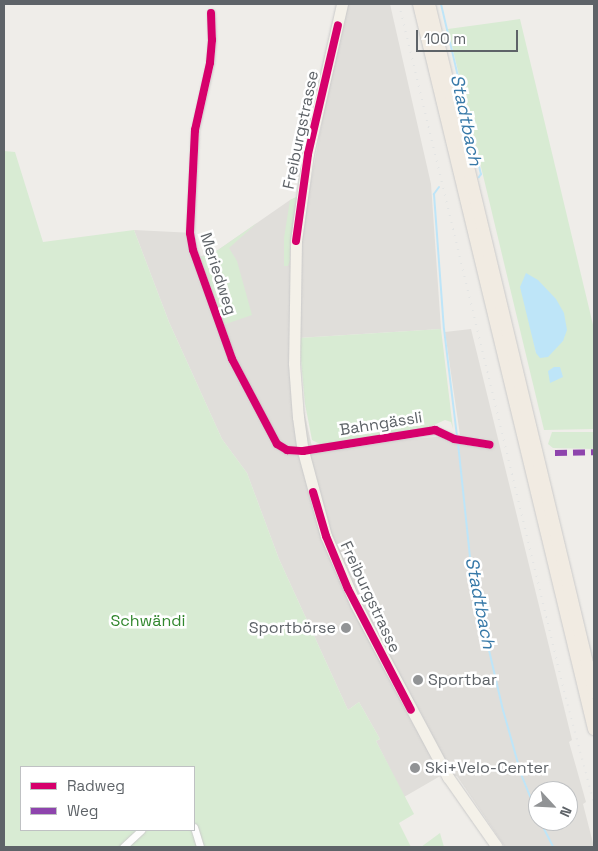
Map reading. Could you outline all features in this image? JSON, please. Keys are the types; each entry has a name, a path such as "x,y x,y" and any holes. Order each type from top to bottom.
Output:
{"highway":[{"path":"419,4 594,729"},
{"path":"429,4 594,692"}],"main road":[{"name":"Freiburgstrasse","path":"342,4 308,154 296,241 294,363 298,417 304,451 326,536 360,613 448,777 497,847"}],"street":[{"name":"Meriedweg","path":"210,13 211,56 195,130 192,168 190,233 193,250 232,359 268,428 282,448 304,451"},
{"name":"Bahngässli","path":"304,451 435,430 454,439 490,445"},
{"path":"195,830 200,847"},
{"path":"123,847 140,831"}],"shaded area":[{"path":"344,4 390,4 431,184 441,329 298,338 300,393 312,447 460,435 445,332 471,329 572,740 569,742 586,802 583,804 594,847 505,847 457,776 442,775 404,797 376,741 380,739 359,702 348,710 279,559 247,473 222,439 169,322 134,230 194,233 199,257 218,250 290,200 309,192"}],"green space":[{"path":"520,19 594,329 594,429 544,430 448,29","holes":["533,337 563,341 536,353"]},
{"name":"Schwändi","path":"4,151 15,152 43,242 134,230 169,322 222,439 247,473 279,559 348,710 359,702 380,739 376,741 414,814 399,823 411,847 4,847"},
{"path":"296,197 290,237 290,261 288,266 284,266 284,238 290,200"},
{"path":"257,223 229,248 237,261 252,315 223,325 199,258 218,250"},
{"path":"441,329 453,429 451,422 445,420 427,428 322,445 312,440 305,404 299,338"},
{"path":"552,432 594,432 594,449 553,448 548,444"},
{"path":"440,833 444,847 421,847"}],"water":[{"path":"526,273 538,280 556,299 564,313 567,330 563,341 548,357 540,358 536,353 520,287"},
{"path":"554,367 560,367 563,377 550,383 548,371"}],"waterway":[{"name":"Stadtbach","path":"441,4 481,174 479,177"},
{"name":"Stadtbach","path":"439,187 434,194 444,329 457,436"},
{"name":"Stadtbach","path":"458,443 472,577 503,710 521,774 528,791"},
{"name":"Stadtbach","path":"545,831 553,847"}],"railway":[{"path":"399,4 564,691 594,804"}],"marked path":[{"path":"555,453 594,452"}],"cycle path":[{"path":"211,13 212,40 210,63 195,130 190,233 193,250 232,359 277,444 287,450 303,451 435,430 454,439 490,445"},
{"path":"296,241 308,154 338,25"},
{"path":"313,492 326,536 348,589 411,710"}],"place":[{"name":"Sportbörse","path":"346,628"},
{"name":"Sportbar","path":"418,680"},
{"name":"Ski+Velo-Center","path":"415,768"}]}
